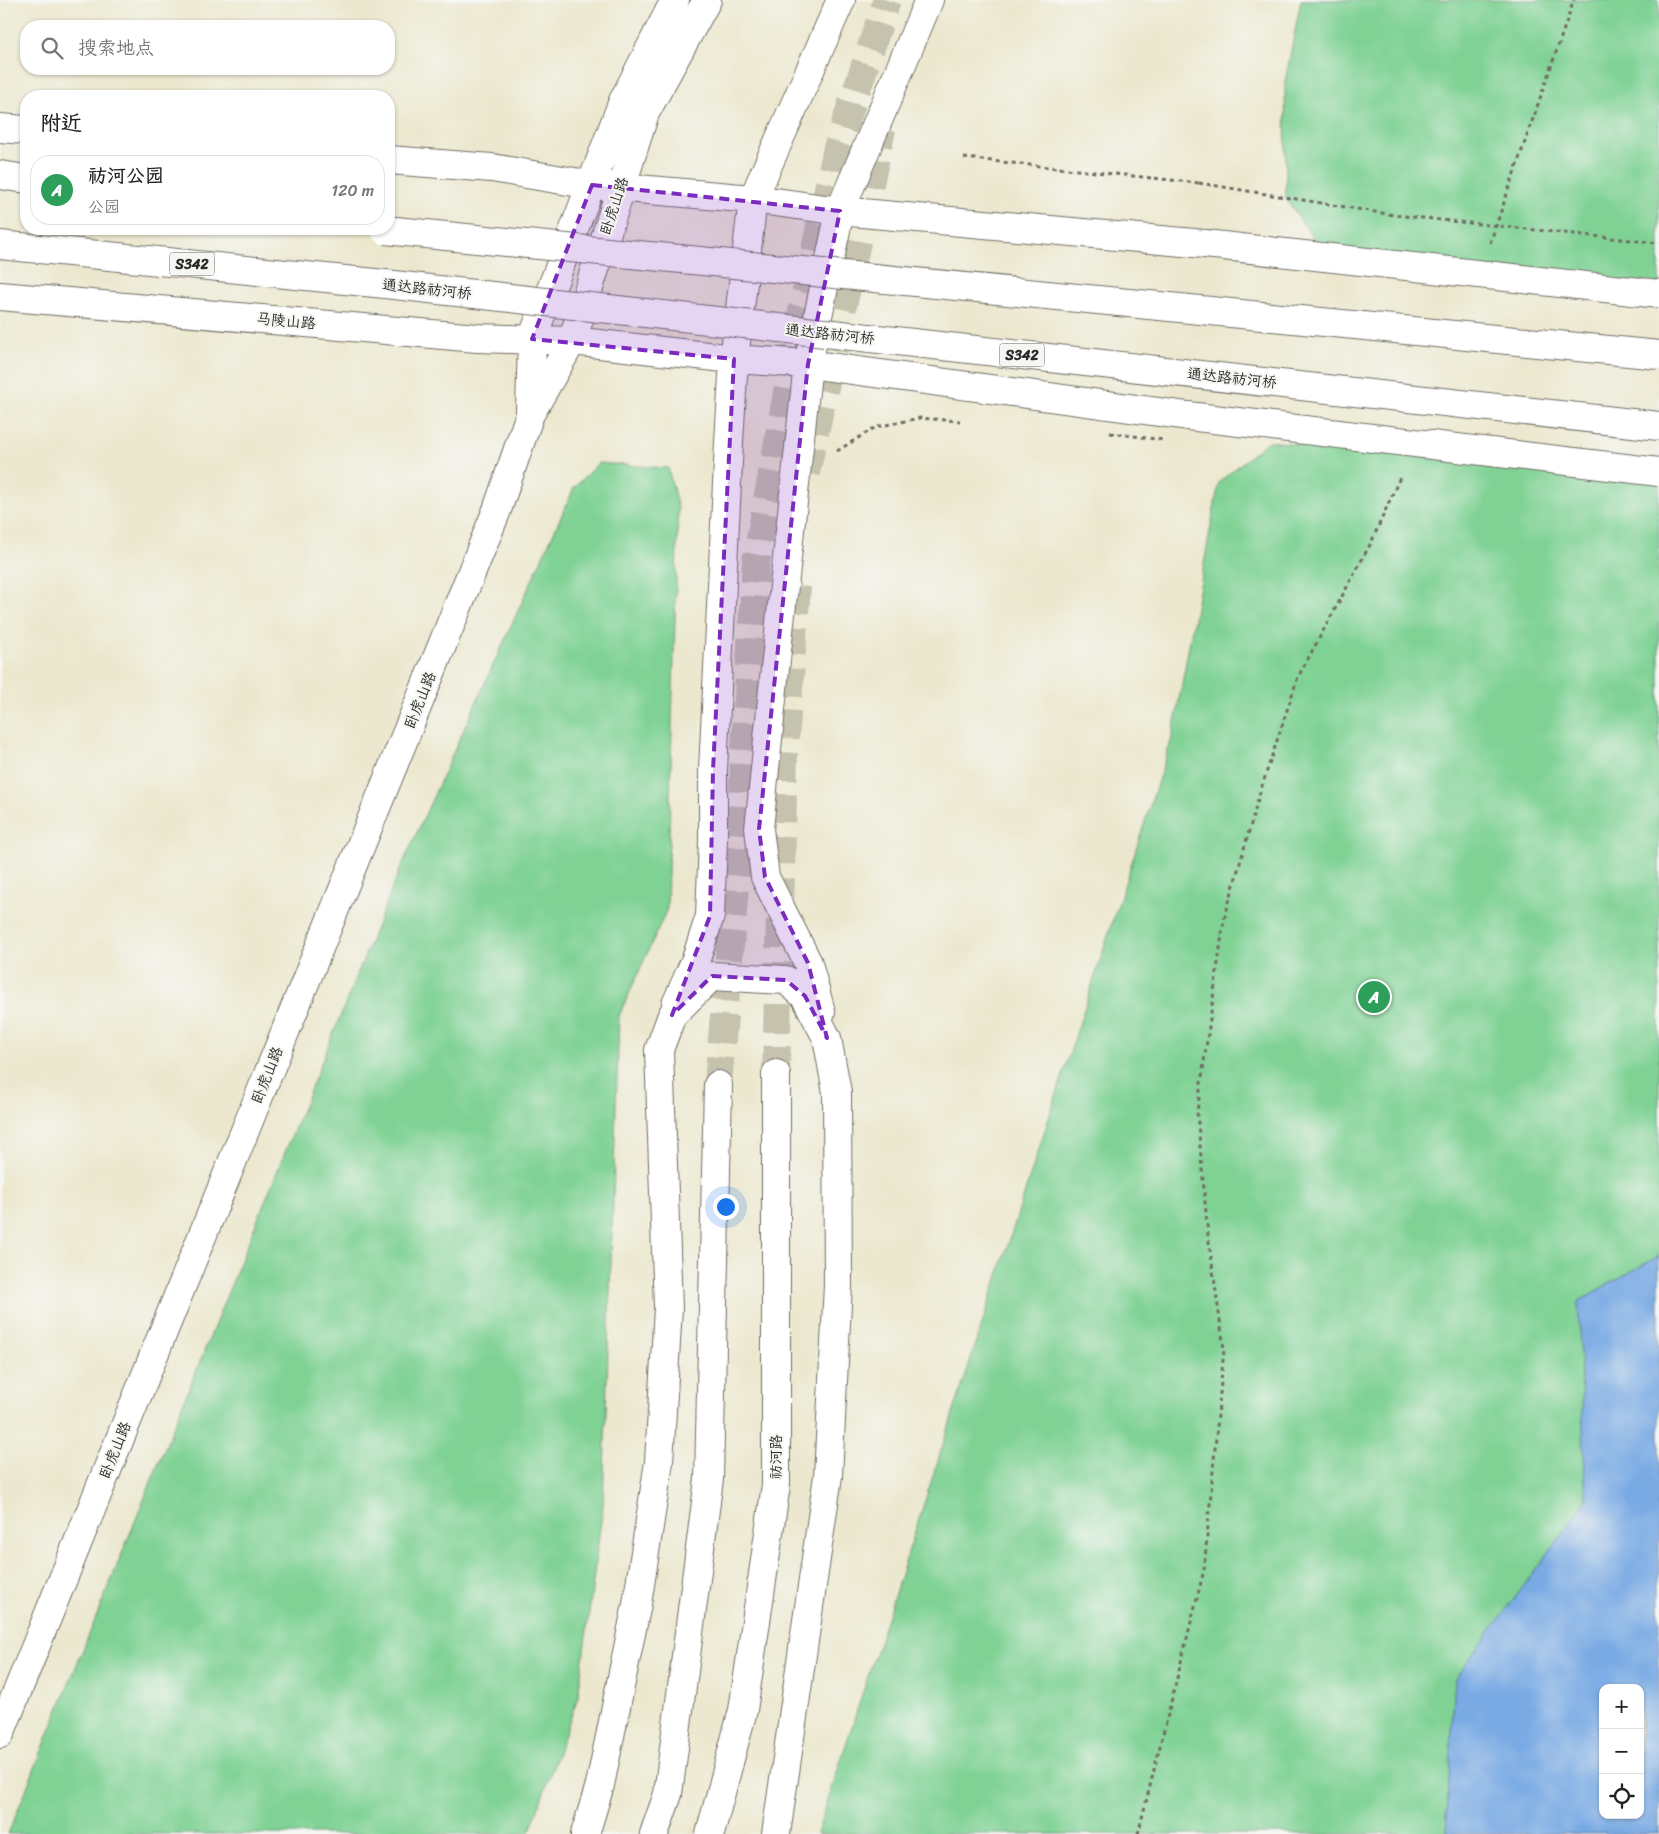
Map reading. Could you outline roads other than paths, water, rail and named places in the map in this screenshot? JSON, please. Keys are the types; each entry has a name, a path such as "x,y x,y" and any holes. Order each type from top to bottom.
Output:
{"main road":[{"name":"卧虎山路","path":"530,414 532,339 623,101 675,0"},
{"name":"卧虎山路","path":"0,1734 496,510 530,414 572,341 620,186 646,112 707,0"},
{"path":"585,1834 600,1785 637,1604 659,1462 668,1308 659,1050 696,958 710,916 714,840 713,770 734,359 753,199 841,0"},
{"path":"776,1834 828,1476 838,1275 837,1092 827,1038 808,963 765,876 759,828 808,364 840,211 929,0"},
{"path":"0,128 20,130"},
{"path":"395,160 492,168 592,185 753,199 840,211 1205,244 1659,294"},
{"path":"0,175 20,178"},
{"path":"395,232 1659,355"},
{"name":"通达路祊河桥","path":"0,245 385,284 1659,426"},
{"name":"马陵山路","path":"0,296 477,338 572,341 734,359 808,364 1188,416 1659,472"},
{"path":"672,1015 712,976 786,980 805,996 827,1038"},
{"name":"祊河路","path":"710,1834 743,1710 776,1485 776,1074"},
{"path":"654,1834 668,1794 709,1479 718,1085"}],"water":[{"path":"1659,1256 1659,1834 1446,1834 1455,1679 1586,1502 1578,1301"}],"tunnel":[{"path":"718,1085 741,817 756,561 805,295 837,148 887,0"},
{"path":"806,473 882,129"},
{"path":"776,1074 784,753 797,586"}],"place":[{"name":"祊河公园","path":"1374,997"}]}
